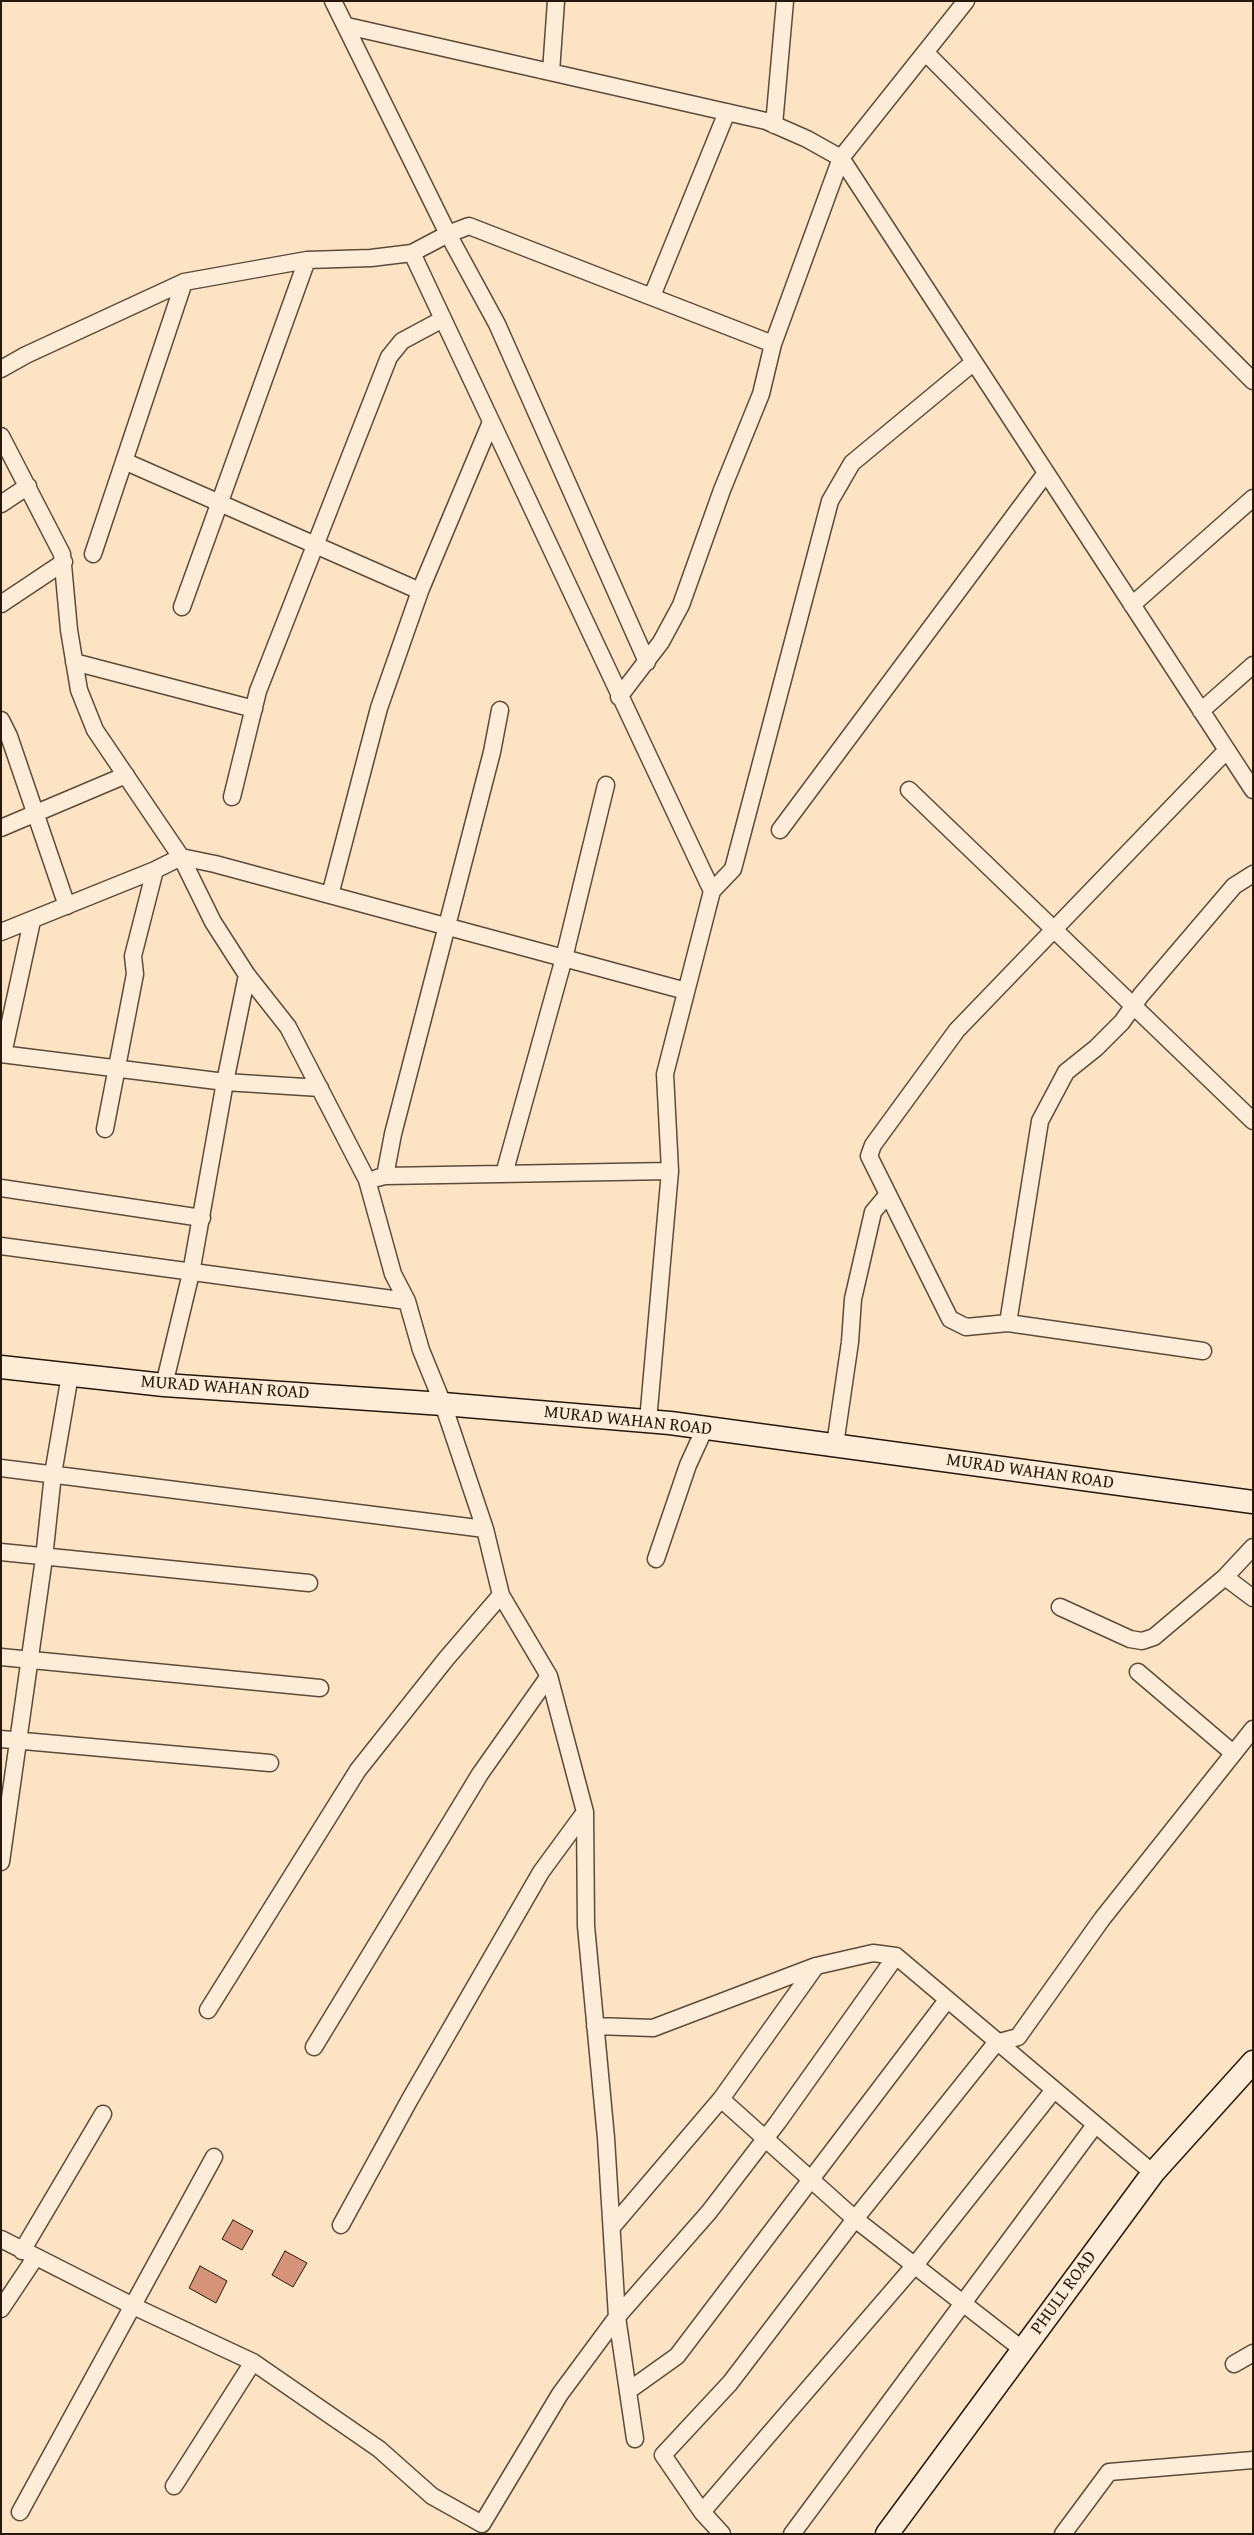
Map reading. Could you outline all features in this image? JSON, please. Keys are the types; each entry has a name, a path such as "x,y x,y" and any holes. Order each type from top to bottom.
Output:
{"street":[{"path":"333,1 448,234 498,324 647,662"},
{"path":"551,72 556,1"},
{"path":"774,125 785,1"},
{"path":"619,697 661,642 681,605 722,490 762,394 773,344 841,158 966,1"},
{"path":"347,26 727,112 774,125 807,139 841,158 1253,790"},
{"path":"926,53 1253,380"},
{"path":"652,296 727,112"},
{"path":"1,369 26,355 184,282 307,260 372,258 412,253 448,234 469,226 773,344"},
{"path":"412,253 619,697 712,891"},
{"path":"182,607 307,260"},
{"path":"93,554 184,282"},
{"path":"232,797 258,691 277,647 314,544 389,357 402,341 443,319"},
{"path":"648,1421 670,1171 665,1074 712,891 733,869 830,501 852,463 974,362"},
{"path":"330,895 379,708 420,591 491,422"},
{"path":"1,436 62,554 69,630 79,690 95,730 181,857 213,922 247,975 288,1027 367,1180 393,1274 407,1301 421,1350 443,1404 485,1530 502,1595 549,1676 585,1812 586,1926 606,2138 617,2317 635,2439"},
{"path":"124,461 420,591"},
{"path":"780,830 1046,472"},
{"path":"1,504 28,486"},
{"path":"1132,605 1253,498"},
{"path":"1,604 64,562"},
{"path":"74,662 254,709"},
{"path":"1201,711 1253,665"},
{"path":"385,1176 393,1134 445,926 492,752 500,710"},
{"path":"1,720 67,906"},
{"path":"1203,1350 1008,1324 966,1327 950,1319 869,1156 873,1144 957,1030 1055,931 1227,750"},
{"path":"1,828 126,775"},
{"path":"504,1174 564,958 606,785"},
{"path":"909,790 1253,1120"},
{"path":"1,932 155,870 181,857 686,991"},
{"path":"105,1129 135,974 133,956 155,870"},
{"path":"1008,1324 1040,1121 1066,1072 1096,1048 1122,1022 1133,1006 1234,886 1253,874"},
{"path":"32,920 2,1054 225,1082 320,1088"},
{"path":"164,1385 191,1274 225,1082 247,975"},
{"path":"367,1180 385,1176 670,1171"},
{"path":"1,1188 202,1218"},
{"path":"835,1445 850,1342 853,1299 874,1212 888,1194"},
{"path":"1,1246 191,1274 407,1301"},
{"name":"MURAD WAHAN ROAD","path":"1,1367 164,1385 443,1404 648,1421 1253,1502"},
{"path":"1,1862 44,1558 53,1474 70,1375"},
{"path":"656,1559 688,1465 704,1428"},
{"path":"1,1468 485,1530"},
{"path":"1060,1607 1130,1639 1142,1641 1154,1637 1226,1577 1253,1547"},
{"path":"1,1552 44,1558 309,1583"},
{"path":"1226,1577 1253,1598"},
{"path":"208,2010 358,1770 446,1659 502,1595"},
{"path":"1,1657 30,1662 320,1688"},
{"path":"1138,1672 1233,1753"},
{"path":"314,2047 480,1774 549,1676"},
{"path":"1053,2091 710,2525 663,2455 730,2382 856,2218 996,2043 1018,2037 1102,1919 1253,1729"},
{"path":"1,1739 270,1763"},
{"path":"341,2225 410,2099 541,1872 585,1812"},
{"path":"594,2026 653,2028 816,1966 873,1954 896,1956 996,2043 1152,2173"},
{"path":"1,2239 133,2306 253,2362 379,2449 432,2496 482,2524 560,2394 617,2317 709,2212 765,2139 896,1956"},
{"path":"612,2227 721,2099 816,1966"},
{"path":"628,2391 677,2356 947,2000"},
{"name":"PHULL ROAD","path":"887,2534 1152,2173 1253,2062"},
{"path":"721,2099 856,2218 1023,2350"},
{"path":"1,2309 103,2114"},
{"path":"792,2534 1095,2125"},
{"path":"20,2512 214,2157"},
{"path":"1234,2364 1253,2354"},
{"path":"174,2486 253,2362"},
{"path":"1063,2534 1109,2472 1253,2460"}],"building":[{"path":"233,2220 253,2231 242,2250 222,2239"},
{"path":"285,2251 307,2263 293,2287 272,2275"},
{"path":"200,2266 227,2281 216,2303 189,2288"}]}
